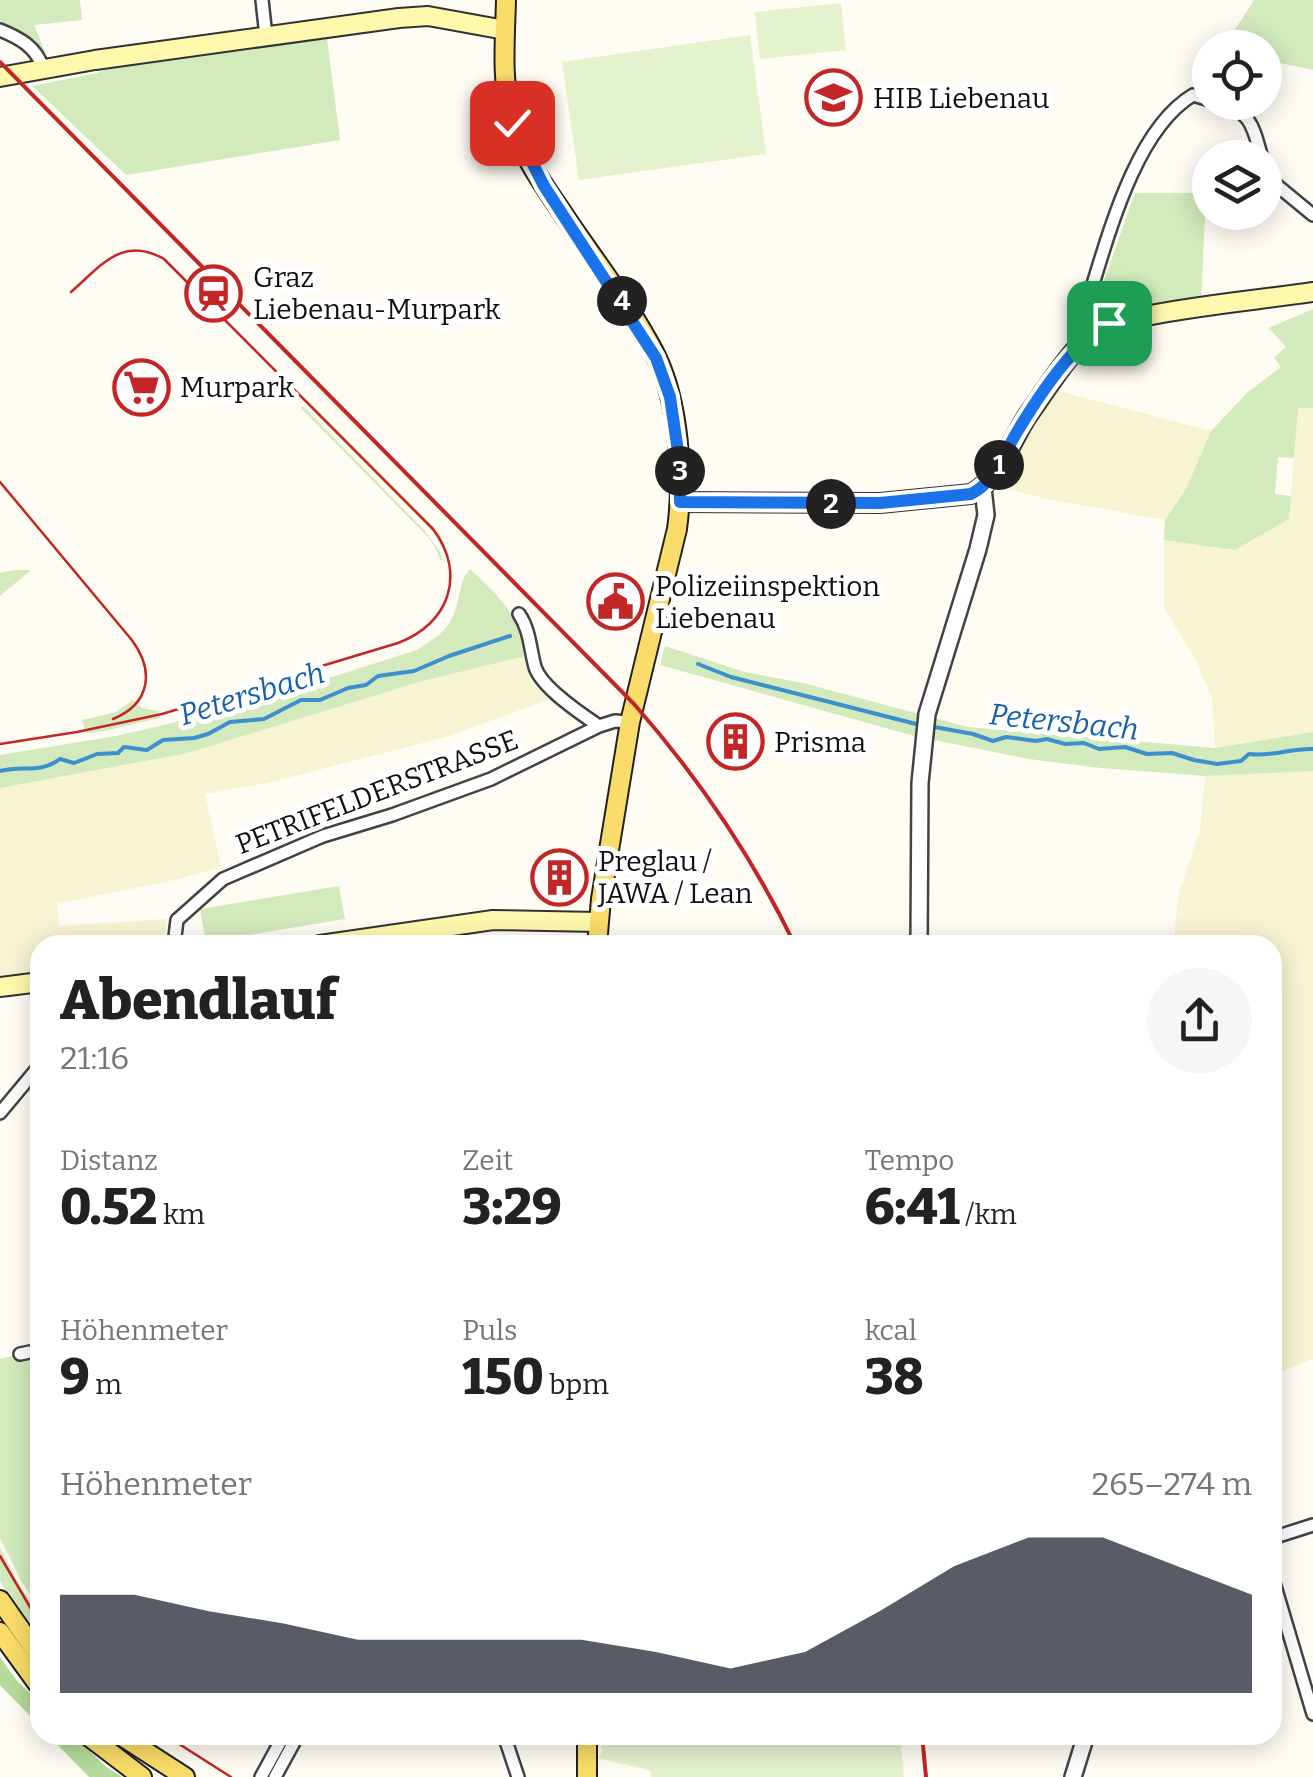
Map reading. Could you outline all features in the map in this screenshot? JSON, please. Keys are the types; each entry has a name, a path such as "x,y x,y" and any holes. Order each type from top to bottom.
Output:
{"main road":[{"path":"506,0 505,76 512,123 544,186 656,358 670,397 680,465 680,502 670,564 630,722 597,935"},
{"path":"0,78 43,68 428,16 504,30"},
{"path":"680,502 880,503 971,494 983,488 996,472 1039,399 1091,333 1109,323 1165,312 1313,292"},
{"path":"389,935 493,920 598,922"},
{"path":"0,986 30,983"},
{"path":"0,1600 30,1643"},
{"path":"0,1632 30,1673"},
{"path":"100,1745 142,1777"},
{"path":"135,1745 185,1777"},
{"path":"587,1745 587,1777"}],"street":[{"path":"262,0 266,36"},
{"path":"0,30 25,42 39,56 43,68"},
{"path":"1091,333 1083,316 1136,164 1154,131 1176,106 1192,96"},
{"path":"1282,187 1313,216"},
{"path":"919,935 924,740 928,714 978,549 986,514 983,488"},
{"path":"519,614 526,624 536,672 599,726"},
{"name":"PETRIFELDERSTRASSE","path":"175,935 177,920 223,879 323,836 491,779 599,726 630,722"},
{"path":"0,1112 30,1078"},
{"path":"20,1354 30,1352"},
{"path":"1282,1535 1313,1525"},
{"path":"1282,1610 1313,1714"},
{"path":"261,1777 279,1745"},
{"path":"275,1777 293,1745"},
{"path":"507,1745 518,1777"},
{"path":"1073,1777 1083,1745"}],"shaded area":[{"path":"1055,390 1211,431 1186,489 1165,520 1003,488 1002,479 1016,446"},
{"path":"1298,408 1313,408 1313,732 1215,748 1212,698 1195,659 1164,608 1164,540 1235,550 1289,519"},
{"path":"525,656 530,680 548,700 449,736 268,783 205,794 221,867 57,904 59,926 166,919 165,935 30,935 30,976 0,981 0,788 188,753 419,682"},
{"path":"1313,771 1313,1359 1282,1371 1282,935 1174,935 1179,892 1200,829 1205,776"}],"green space":[{"path":"0,0 80,0 82,20 34,25 46,54 27,36 0,24"},
{"path":"1254,0 1313,0 1313,70 1282,64 1282,30 1235,30"},
{"path":"841,3 846,50 760,59 755,12"},
{"path":"750,35 766,154 579,180 562,62"},
{"path":"327,39 340,140 126,175 32,86 111,67"},
{"path":"1135,193 1192,193 1192,230 1204,230 1201,302 1095,317 1096,303"},
{"path":"1313,309 1313,408 1298,408 1294,458 1278,457 1275,494 1291,496 1289,519 1235,550 1164,540 1165,520 1186,489 1211,431 1248,392 1281,367 1274,358 1286,347 1269,328"},
{"path":"308,400 439,533 449,556 435,534 305,402"},
{"path":"303,406 424,530 443,560 428,537"},
{"path":"470,569 514,619 525,656 419,682 188,753 0,788 0,755 164,725 417,650 449,624"},
{"path":"31,570 0,596 0,573"},
{"path":"665,646 745,672 803,683 968,727 1215,748 1313,732 1313,771 1205,776 1029,759 914,736 660,665"},
{"path":"133,700 142,708 159,711 160,718 86,733 82,720 116,712"},
{"path":"339,886 345,919 248,935 205,935 200,909"},
{"path":"30,1352 30,1594 0,1538 0,1359"},
{"path":"0,1547 30,1601 30,1629 25,1623 0,1581"},
{"path":"0,1657 30,1693 30,1716 0,1685"},
{"path":"58,1745 83,1745 122,1777 89,1777"},
{"path":"602,1745 901,1745 904,1777 651,1777 651,1771 646,1769 597,1758 602,1753"}],"waterway":[{"name":"Petersbach","path":"0,771 38,768 60,759 74,763 97,754 118,753 124,747 147,750 163,740 194,738 230,722 264,719 301,700 320,700 366,685 378,676 414,671 510,636"},
{"name":"Petersbach","path":"698,664 731,677 920,725"},
{"name":"Petersbach","path":"929,726 993,741 1006,737 1084,743 1099,749 1125,747 1217,764 1241,761 1249,754 1313,749"}],"tram line":[{"path":"0,744 162,714 398,643 430,624 447,596 450,580 449,563 433,529 164,259 149,252 124,252 103,264 71,292"},
{"path":"0,482 138,650 146,673 142,695 136,704 113,719"},
{"path":"0,1556 30,1607"},
{"path":"181,1745 231,1777"}],"railway":[{"path":"0,62 634,704 723,819 790,935"},
{"path":"923,1745 926,1777"}],"place":[{"name":"HIB Liebenau","path":"834,98"},
{"name":"Graz Liebenau-Murpark","path":"214,293"},
{"name":"Murpark","path":"141,387"},
{"name":"Polizeiinspektion Liebenau","path":"616,602"},
{"name":"Prisma","path":"735,742"},
{"name":"Preglau / JAWA / Lean","path":"559,877"}],"route":[{"path":"512,123 544,186 656,358 670,397 680,465 680,502 880,503 971,494 983,488 996,472 1049,384 1091,333 1109,323"}]}
